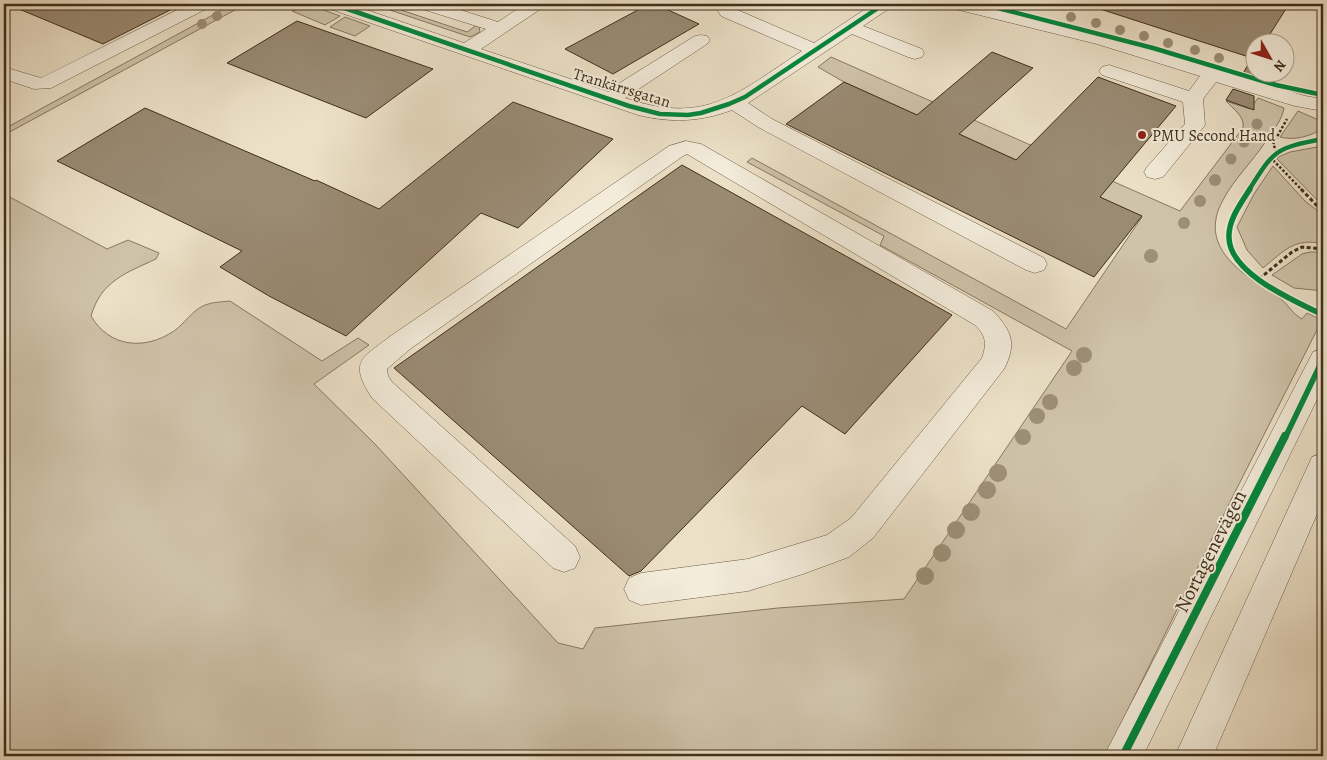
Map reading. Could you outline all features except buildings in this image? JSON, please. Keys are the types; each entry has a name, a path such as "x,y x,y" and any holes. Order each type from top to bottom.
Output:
{"street":[{"path":"4,73 34,84 44,84 202,4"},
{"name":"Trankärrsgatan","path":"333,4 653,114 677,117 702,114 734,103 884,4"},
{"path":"365,15 383,4"},
{"path":"425,4 500,28"},
{"path":"466,50 536,4"},
{"path":"722,4 727,12 816,50"},
{"path":"958,4 1103,40 1213,74 1296,108 1323,112"},
{"path":"851,27 915,53"},
{"path":"612,100 625,88 701,40"},
{"path":"1109,71 1193,99"},
{"path":"1155,172 1195,125 1193,99 1213,74"},
{"path":"734,103 765,123 1035,264"},
{"path":"1296,108 1323,106"},
{"path":"694,149 703,142 706,133 706,125 702,114"},
{"path":"564,557 382,390 374,378 373,365 401,342 676,151 686,147 694,149 984,318 996,330 1000,341 994,362 862,528 838,546 803,559 748,575 641,588"},
{"name":"Nortagenevägen","path":"1123,756 1267,475 1323,360"},
{"path":"1194,756 1323,466"}],"path":[{"path":"1277,152 1273,144 1296,108"},
{"path":"1270,157 1323,212"},
{"path":"1260,279 1292,252 1302,247 1323,249"}],"shaded area":[{"path":"233,4 246,4 4,135 4,129"},
{"path":"392,4 410,4 401,10 467,32 477,25 480,32 470,37 384,8"},
{"path":"309,5 340,16 325,25 292,11"},
{"path":"345,17 370,26 355,36 330,27"},
{"path":"831,57 1180,211 1243,128 1240,116 1226,101 1250,109 1258,98 1284,108 1274,129 1223,200 1216,217 1216,232 1219,245 1227,257 1250,278 1281,299 1302,319 1307,313 1322,320 1105,756 4,756 4,194 107,249 128,240 159,253 156,259 125,274 108,286 95,304 91,316 107,334 117,340 139,343 163,337 174,331 203,306 230,301 322,361 358,338 369,345 314,384 374,443 558,643 583,649 595,628 778,608 904,599 1072,351 880,245 884,236 747,162 752,158 1066,329 1142,217 844,82 818,67"},
{"path":"1298,111 1323,122 1323,128 1303,137 1280,137"},
{"path":"1323,146 1323,206 1277,159 1290,152"},
{"path":"1273,166 1305,201 1323,215 1323,244 1305,242 1297,244 1284,251 1263,268 1247,250 1237,227 1254,194"},
{"path":"1323,252 1323,291 1294,288 1272,275 1302,254"}],"cycle path":[{"path":"333,4 629,106 674,116 715,110 745,97 884,4"},
{"path":"982,4 1153,48 1276,85 1323,95"},
{"path":"1323,139 1287,147 1268,160 1236,211 1229,229 1230,247 1243,266 1264,283 1323,315"},
{"path":"1123,756 1271,466 1323,359"}],"place":[{"name":"PMU Second Hand","path":"1142,135"}]}
